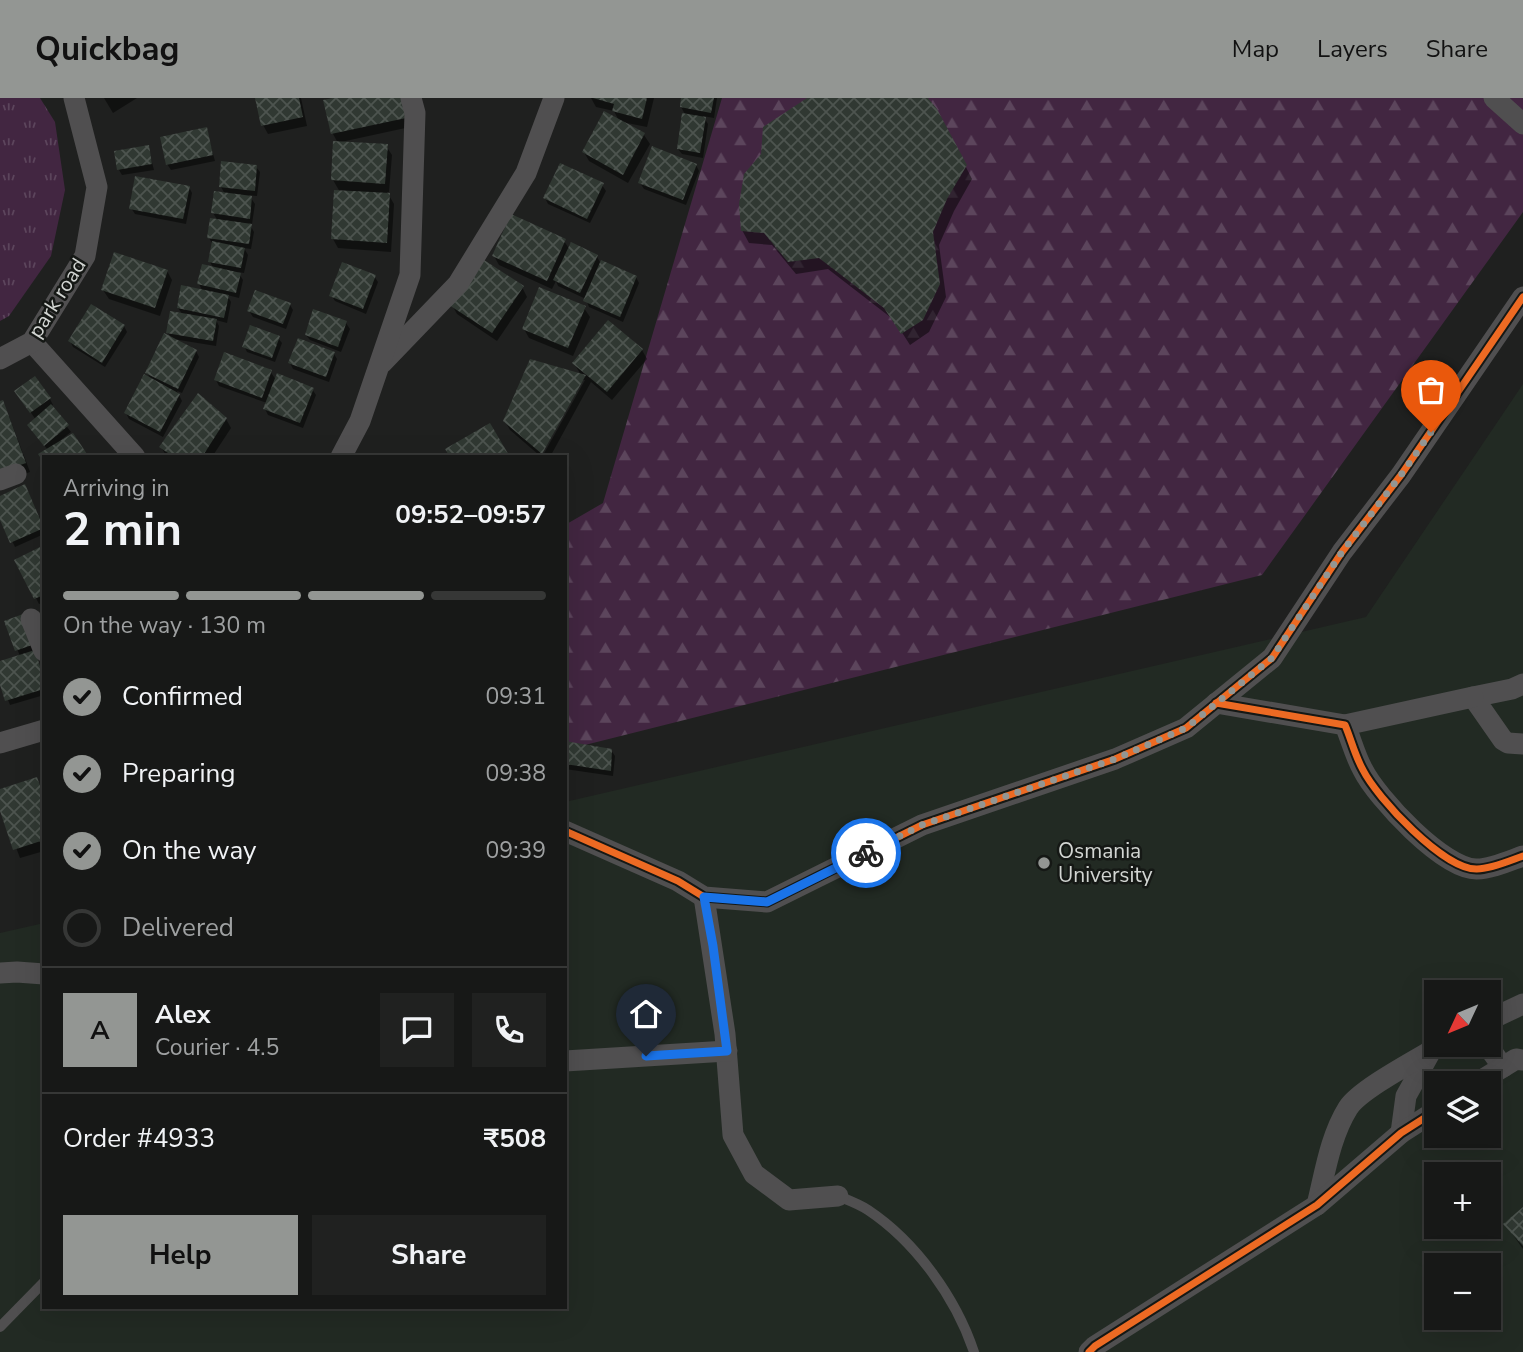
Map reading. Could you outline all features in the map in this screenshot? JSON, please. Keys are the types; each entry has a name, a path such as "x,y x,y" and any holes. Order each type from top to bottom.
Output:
{"street":[{"name":"park road","path":"0,359 32,342 85,256 97,187 74,98"},
{"path":"342,455 360,421 410,275 415,113 411,98"},
{"path":"378,367 458,284 526,173 554,98"},
{"path":"1494,98 1523,124"},
{"path":"567,832 678,881 704,897 767,902 922,825 1115,759 1186,728 1272,658 1342,552 1401,475 1520,308"},
{"path":"32,342 133,455"},
{"path":"31,619 42,646"},
{"path":"1216,703 1345,725 1512,689 1523,684"},
{"path":"1473,697 1503,740 1523,744"},
{"path":"1345,725 1363,770 1379,794 1441,856 1461,867 1478,870 1523,856"},
{"path":"0,743 42,731"},
{"path":"704,897 727,1051 733,1135 754,1174 789,1200 838,1196"},
{"path":"0,973 42,974"},
{"path":"1502,1014 1523,1004"},
{"path":"567,1061 727,1051"},
{"path":"1317,1205 1333,1139 1349,1105 1379,1082 1424,1055"},
{"path":"1401,1133 1406,1096 1430,1057"},
{"path":"1496,1071 1516,1059"},
{"path":"1089,1352 1317,1205 1401,1133 1424,1118"}],"lane":[{"path":"838,1196 868,1210 916,1251 960,1315 974,1352"},
{"path":"0,1327 42,1284"}],"shaded area":[{"name":"Osmania University","path":"1523,384 1523,1352 0,1352 0,933 42,923 42,1309 567,1309 567,802 1366,617"}],"green space":[{"path":"0,98 40,98 55,122 65,190 51,256 9,316 0,321"},
{"path":"722,98 1523,98 1523,212 1262,575 567,749 567,524 603,503"}],"building":[{"path":"255,98 299,98 303,117 261,126"},
{"path":"401,98 406,118 331,134 323,100"},
{"path":"593,98 647,98 642,119 612,111 614,104"},
{"path":"681,98 714,98 711,113 680,107"},
{"path":"807,98 928,98 937,109 967,165 947,199 933,232 940,284 923,320 901,334 884,308 819,258 788,262 764,233 741,231 739,204 744,174 761,154 763,127"},
{"path":"604,111 645,133 623,175 582,152"},
{"path":"682,113 706,117 700,153 677,149"},
{"path":"207,127 213,155 166,165 160,137"},
{"path":"333,141 388,144 385,184 331,180"},
{"path":"149,145 152,164 117,170 114,151"},
{"path":"652,146 697,164 683,200 638,183"},
{"path":"221,161 257,165 255,191 219,187"},
{"path":"560,163 604,183 587,219 543,198"},
{"path":"135,176 190,186 183,219 129,209"},
{"path":"334,190 390,193 387,243 331,239"},
{"path":"214,191 252,196 250,219 211,213"},
{"path":"511,214 566,239 547,281 492,256"},
{"path":"210,218 252,224 249,244 207,238"},
{"path":"212,241 245,248 241,268 208,262"},
{"path":"571,242 598,255 580,293 553,280"},
{"path":"114,252 168,270 155,308 101,290"},
{"path":"481,258 524,286 492,333 449,305"},
{"path":"601,260 637,276 620,317 583,301"},
{"path":"342,262 376,275 363,309 329,296"},
{"path":"202,264 241,273 236,293 197,284"},
{"path":"181,285 229,295 224,318 177,308"},
{"path":"539,287 586,306 568,348 522,329"},
{"path":"255,290 291,303 283,324 247,311"},
{"path":"91,304 125,325 102,363 68,341"},
{"path":"313,309 347,321 338,347 305,335"},
{"path":"170,311 217,319 213,341 166,333"},
{"path":"608,320 643,349 607,392 572,363"},
{"path":"250,325 280,336 272,358 242,347"},
{"path":"164,333 197,350 178,389 145,373"},
{"path":"298,338 335,352 326,377 288,363"},
{"path":"224,352 272,370 262,398 214,380"},
{"path":"530,359 586,375 542,454 503,421"},
{"path":"277,373 314,388 300,423 263,409"},
{"path":"144,374 180,394 160,432 124,413"},
{"path":"35,376 51,398 30,413 14,391"},
{"path":"198,393 227,418 203,455 171,455 159,447"},
{"path":"3,400 26,463 0,472 0,401"},
{"path":"51,404 69,425 44,446 27,425"},
{"path":"490,423 509,455 449,455 445,449"},
{"path":"73,433 88,455 42,455 42,460 38,454"},
{"path":"25,484 42,529 10,543 0,520 0,496"},
{"path":"42,546 42,596 34,599 14,560"},
{"path":"23,614 35,644 15,651 4,621"},
{"path":"35,650 42,673 42,690 5,701 0,685 0,661"},
{"path":"567,741 612,749 611,771 567,764"},
{"path":"37,777 42,791 42,841 13,850 0,811 0,789"},
{"path":"1523,1207 1523,1246 1503,1224"}],"cycle path":[{"path":"567,832 678,881 704,897 767,902 922,825 1115,759 1186,728 1272,658 1342,552 1401,475 1523,297"},
{"path":"1216,703 1345,725 1363,770 1382,797 1413,830 1447,858 1463,866 1482,869 1523,856"},
{"path":"1089,1352 1317,1205 1401,1133 1424,1118"}],"way so far":[{"path":"866,853 922,825 1115,759 1186,728 1272,658 1342,552 1431,432"}],"place":[{"name":"Osmania University","path":"1044,863"}],"route":[{"path":"646,1056 727,1051 704,897 767,902 866,853"}]}
